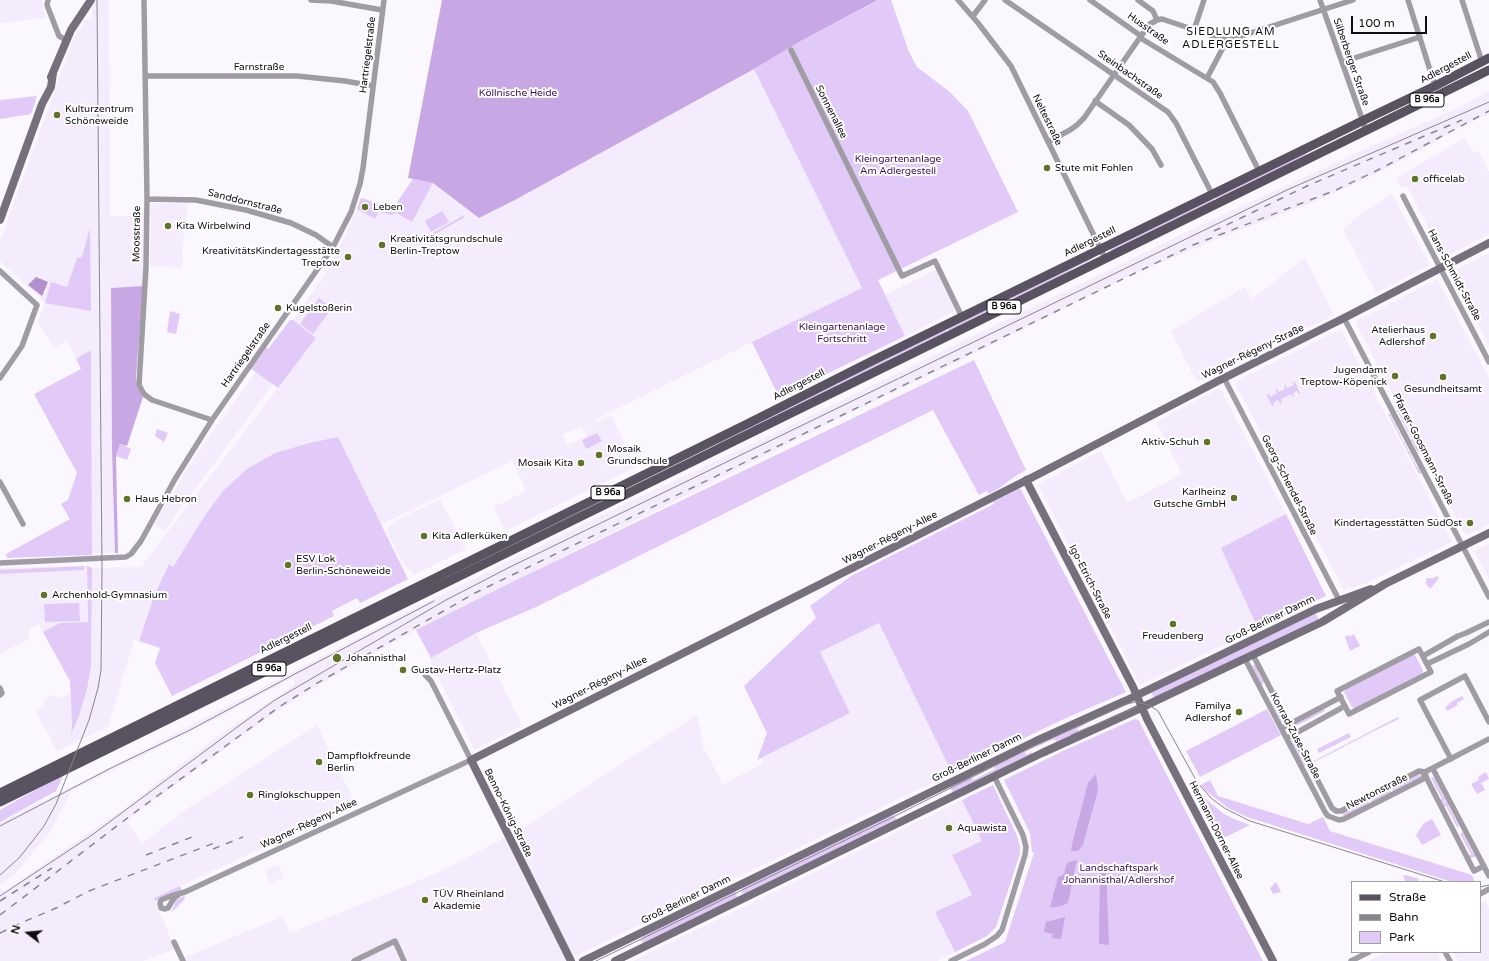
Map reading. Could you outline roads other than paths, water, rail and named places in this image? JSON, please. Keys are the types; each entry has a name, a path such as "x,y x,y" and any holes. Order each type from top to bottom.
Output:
{"main road":[{"path":"0,220 42,104 51,87 53,74 66,40 91,0"},
{"name":"Adlergestell","path":"703,451 962,317 1362,120 1435,86 1485,60"},
{"name":"Adlergestell","path":"50,772 703,451 1105,258 1489,70"},
{"name":"Wagner-Régeny-Straße","path":"1026,480 1489,244"},
{"name":"Igo-Etrich-Straße","path":"1026,480 1137,694 1142,708"},
{"name":"Wagner-Régeny-Allee","path":"471,760 1026,480"},
{"name":"Groß-Berliner Damm","path":"615,961 994,776 1065,742 1142,708 1322,622 1385,584 1489,533"},
{"name":"Groß-Berliner Damm","path":"583,961 1036,740 1316,609 1385,584"},
{"path":"1339,600 1343,610"},
{"name":"Hermann-Dorner-Allee","path":"1142,708 1273,961"},
{"name":"Benno-König-Straße","path":"471,760 571,961"},
{"name":"B 96a","path":"1,794 50,772"},
{"name":"B 96a","path":"0,802 50,772"}],"street":[{"path":"48,0 48,6 59,36 66,40"},
{"name":"Moosstraße","path":"144,0 147,199 146,267 139,385 144,394 152,400 212,420"},
{"path":"312,0 331,1 382,10"},
{"name":"Hartriegelstraße","path":"0,563 126,557 131,554 141,541 175,480 212,420 333,247 351,212 360,184 384,0"},
{"name":"Neltestraße","path":"958,0 973,16 1011,66 1105,258"},
{"path":"973,16 985,0"},
{"name":"Steinbachstraße","path":"1004,0 1114,74 1171,116 1212,194"},
{"name":"Husstraße","path":"1090,0 1141,36 1142,39 1207,78 1217,88 1259,171"},
{"path":"1138,0 1153,11 1157,20"},
{"path":"1194,30 1204,0"},
{"name":"Silberberger Straße","path":"1320,0 1366,130"},
{"path":"1048,142 1077,125 1096,102 1150,24 1157,20 1165,20 1227,40 1352,0"},
{"path":"1408,0 1435,86"},
{"path":"1462,0 1485,60"},
{"path":"1342,62 1420,37"},
{"path":"1207,78 1227,40"},
{"name":"Sonnenallee","path":"791,50 902,276 935,261 962,317"},
{"name":"Farnstraße","path":"145,76 297,76 338,80 373,86"},
{"path":"1096,102 1129,125 1152,149 1161,165"},
{"name":"Hans-Schmidt-Straße","path":"1403,196 1489,362"},
{"name":"Sanddornstraße","path":"147,199 196,200 246,210 291,223 316,235 333,247"},
{"path":"0,271 37,305 22,346 0,378"},
{"name":"Pfarrer-Goosmann-Straße","path":"1344,318 1489,597"},
{"name":"Georg-Schendel-Straße","path":"1224,378 1339,600"},
{"path":"0,482 23,524"},
{"path":"1423,656 1458,636 1466,634 1489,622"},
{"path":"1427,664 1469,644 1489,632"},
{"path":"1419,649 1427,664 1431,672 1349,714 1338,690 1419,649"},
{"name":"Konrad-Zuse-Straße","path":"1253,655 1332,808 1336,811"},
{"name":"Konrad-Zuse-Straße","path":"1245,658 1325,812 1333,818"},
{"name":"Benno-König-Straße","path":"425,675 431,681 471,760"},
{"path":"1450,759 1420,700 1465,676 1489,722"},
{"path":"0,688 2,693 0,695"},
{"path":"1282,728 1341,697"},
{"path":"1287,738 1345,706"},
{"name":"Newtonstraße","path":"1336,811 1341,811 1419,771 1425,772 1433,769 1489,739"},
{"name":"Wagner-Régeny-Allee","path":"179,894 471,760"},
{"path":"1433,769 1489,876"},
{"path":"1425,772 1427,779 1474,871 1484,866"},
{"name":"Newtonstraße","path":"1333,818 1339,820 1344,819 1422,779 1425,772"},
{"path":"951,961 985,944 997,936 1002,930 1025,855 1026,847 1023,835 994,776"},
{"path":"1333,818 1336,811"},
{"path":"1455,834 1465,828"},
{"path":"354,961 395,941 404,961"},
{"path":"174,942 183,961"},
{"path":"1351,961 1367,953"}],"tram line":[{"path":"0,875 19,858 31,843 44,826 56,804 89,720 98,688 101,670 102,568 97,0"},
{"path":"0,896 92,835 275,700 446,600 508,568 1289,189 1489,102"},
{"path":"0,826 113,767 190,730 434,601"},
{"path":"596,961 897,815 1032,747 1124,705 1135,702 1149,705 1158,711 1197,782 1212,799 1226,809 1250,821 1442,881"},
{"path":"1071,735 1137,707"},
{"path":"1481,887 1489,885"}],"railway":[{"path":"0,915 134,813 279,707 314,685 475,593 1193,245 1336,190 1378,170 1489,111"},
{"path":"1214,231 1307,186 1462,120"},
{"path":"146,855 192,837"},
{"path":"213,849 243,837"},
{"path":"0,933 54,909 89,891 217,842"},
{"path":"0,901 52,868"}],"place":[{"name":"Kulturzentrum Schöneweide","path":"57,115"},
{"name":"Stute mit Fohlen","path":"1047,168"},
{"name":"officelab","path":"1415,179"},
{"name":"Leben","path":"365,207"},
{"name":"Kita Wirbelwind","path":"168,226"},
{"name":"Kreativitätsgrundschule Berlin-Treptow","path":"382,245"},
{"name":"KreativitätsKindertagesstätte Treptow","path":"348,257"},
{"name":"Kugelstoßerin","path":"278,308"},
{"name":"Atelierhaus Adlershof","path":"1433,336"},
{"name":"Jugendamt Treptow-Köpenick","path":"1395,376"},
{"name":"Gesundheitsamt","path":"1443,377"},
{"name":"Aktiv-Schuh","path":"1207,442"},
{"name":"Mosaik Grundschule","path":"599,455"},
{"name":"Mosaik Kita","path":"581,463"},
{"name":"Karlheinz Gutsche GmbH","path":"1234,498"},
{"name":"Haus Hebron","path":"127,499"},
{"name":"Kindertagesstätten SüdOst","path":"1470,523"},
{"name":"Kita Adlerküken","path":"424,536"},
{"name":"ESV Lok Berlin-Schöneweide","path":"288,565"},
{"name":"Archenhold-Gymnasium","path":"44,595"},
{"name":"Freudenberg","path":"1173,624"},
{"name":"Johannisthal","path":"337,658"},
{"name":"Gustav-Hertz-Platz","path":"403,670"},
{"name":"Familya Adlershof","path":"1239,712"},
{"name":"Dampflokfreunde Berlin","path":"319,762"},
{"name":"Ringlokschuppen","path":"250,795"},
{"name":"Aquawista","path":"949,828"},
{"name":"TÜV Rheinland Akademie","path":"425,900"}],"district":[{"name":"SIEDLUNG AM ADLERGESTELL","path":"1231,38"}],"park label":[{"name":"Köllnische Heide","path":"518,93"},
{"name":"Kleingartenanlage Am Adlergestell","path":"898,164"},
{"name":"Kleingartenanlage Fortschritt","path":"842,332"},
{"name":"Landschaftspark Johannisthal/Adlershof","path":"1119,874"}]}
